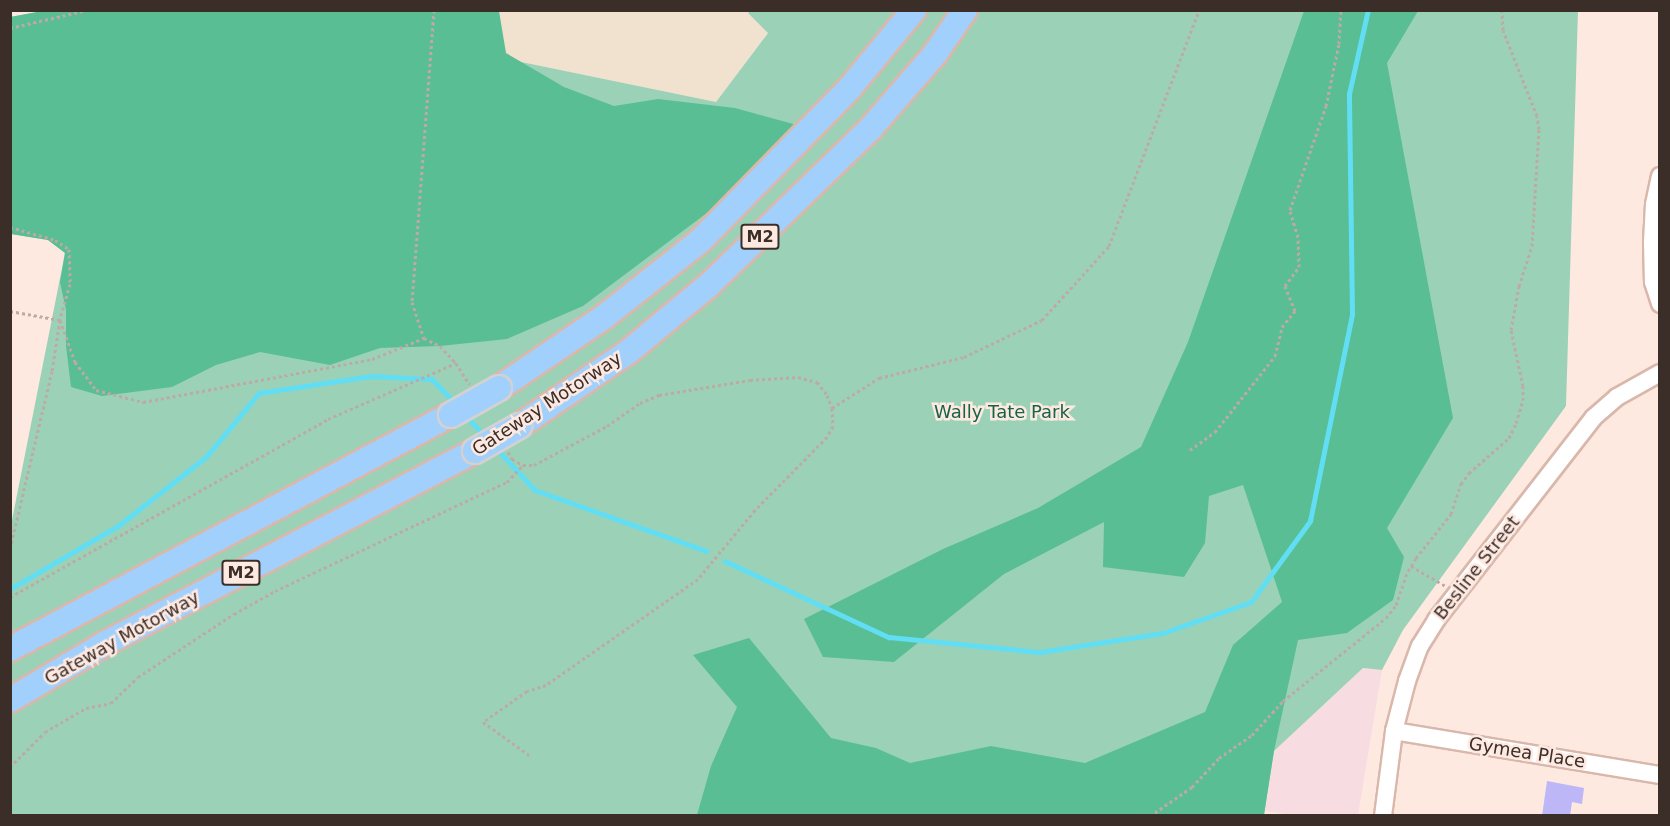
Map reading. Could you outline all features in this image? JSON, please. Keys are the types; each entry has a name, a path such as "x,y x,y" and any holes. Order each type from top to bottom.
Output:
{"highway":[{"name":"M2","path":"10,649 451,415 499,388 604,317 701,240 849,89 914,10"},
{"name":"Gateway Motorway","path":"10,700 106,643 475,451 519,426 628,352 710,284 870,129 935,54 965,10"}],"street":[{"path":"1659,176 1654,204 1652,242 1653,282 1659,304"},
{"name":"Besline Street","path":"1383,816 1394,731 1420,646 1456,594 1593,418 1617,397 1659,373"},
{"name":"Gymea Place","path":"1394,731 1659,775"}],"path":[{"path":"10,28 87,10"},
{"path":"434,10 412,302 424,338 440,346 456,363 473,392"},
{"path":"832,408 879,378 964,357 1042,320 1109,246 1199,10"},
{"path":"1190,450 1215,432 1275,356 1282,327 1295,311 1285,286 1299,267 1298,237 1290,210 1326,106 1339,44 1341,10"},
{"path":"1150,816 1192,787 1219,758 1252,735 1283,701 1386,618 1401,597 1411,566 1428,540 1451,514 1461,484 1469,473 1509,438 1523,400 1523,386 1511,330 1519,286 1532,246 1539,129 1533,105 1503,30 1502,10"},
{"path":"10,227 55,240 69,249 70,284 60,320 52,371 10,549"},
{"path":"10,311 60,320"},
{"path":"60,320 75,362 96,390 143,402 372,359 424,338"},
{"path":"10,597 328,419 456,363"},
{"path":"507,449 512,459 523,465 534,465 607,426 640,403 659,395 750,380 798,377 817,382 827,395 832,408 833,426 828,437 755,510 698,579 546,685 528,691 483,722 529,755"},
{"path":"10,767 45,732 86,708 111,703 138,677 234,614 275,591 407,532 507,482 523,465"},
{"path":"1411,566 1456,594"}],"shaded area":[{"path":"443,10 750,11 748,13 768,32 716,102 438,45"},
{"path":"1363,668 1382,670 1358,815 1291,815 1265,811 1274,751"}],"green space":[{"name":"Wally Tate Park","path":"48,10 438,45 716,102 768,33 748,13 750,11 1578,11 1566,406 1403,630 1382,670 1363,668 1274,751 1264,815 11,816 11,525 65,253 48,240 11,234 11,17"},
{"path":"48,10 499,11 506,53 564,87 614,106 658,99 735,108 797,125 724,200 583,306 507,339 440,346 380,348 330,365 260,352 216,365 172,387 102,396 71,387 66,346 66,310 60,282 65,253 48,240 11,234 10,17"},
{"path":"1304,11 1418,11 1387,63 1453,418 1387,528 1404,557 1393,600 1347,633 1298,640 1274,751 1264,815 697,815 711,766 737,707 693,655 749,638 831,738 876,748 910,763 991,746 1085,763 1205,712 1233,645 1282,602 1243,485 1209,496 1205,543 1184,577 1103,567 1104,522 1004,574 894,662 823,657 804,619 943,549 1038,508 1141,447 1188,342"}],"building":[{"path":"1547,781 1584,788 1582,804 1572,802 1570,816 1542,816"}],"waterway":[{"path":"725,561 889,637 1040,652 1163,633 1251,602 1310,521 1352,314 1349,94 1368,10"},
{"path":"10,589 118,526 206,457 259,393 371,376 432,379 456,404"},
{"path":"465,415 486,437"},
{"path":"496,448 535,490 706,551"}]}
